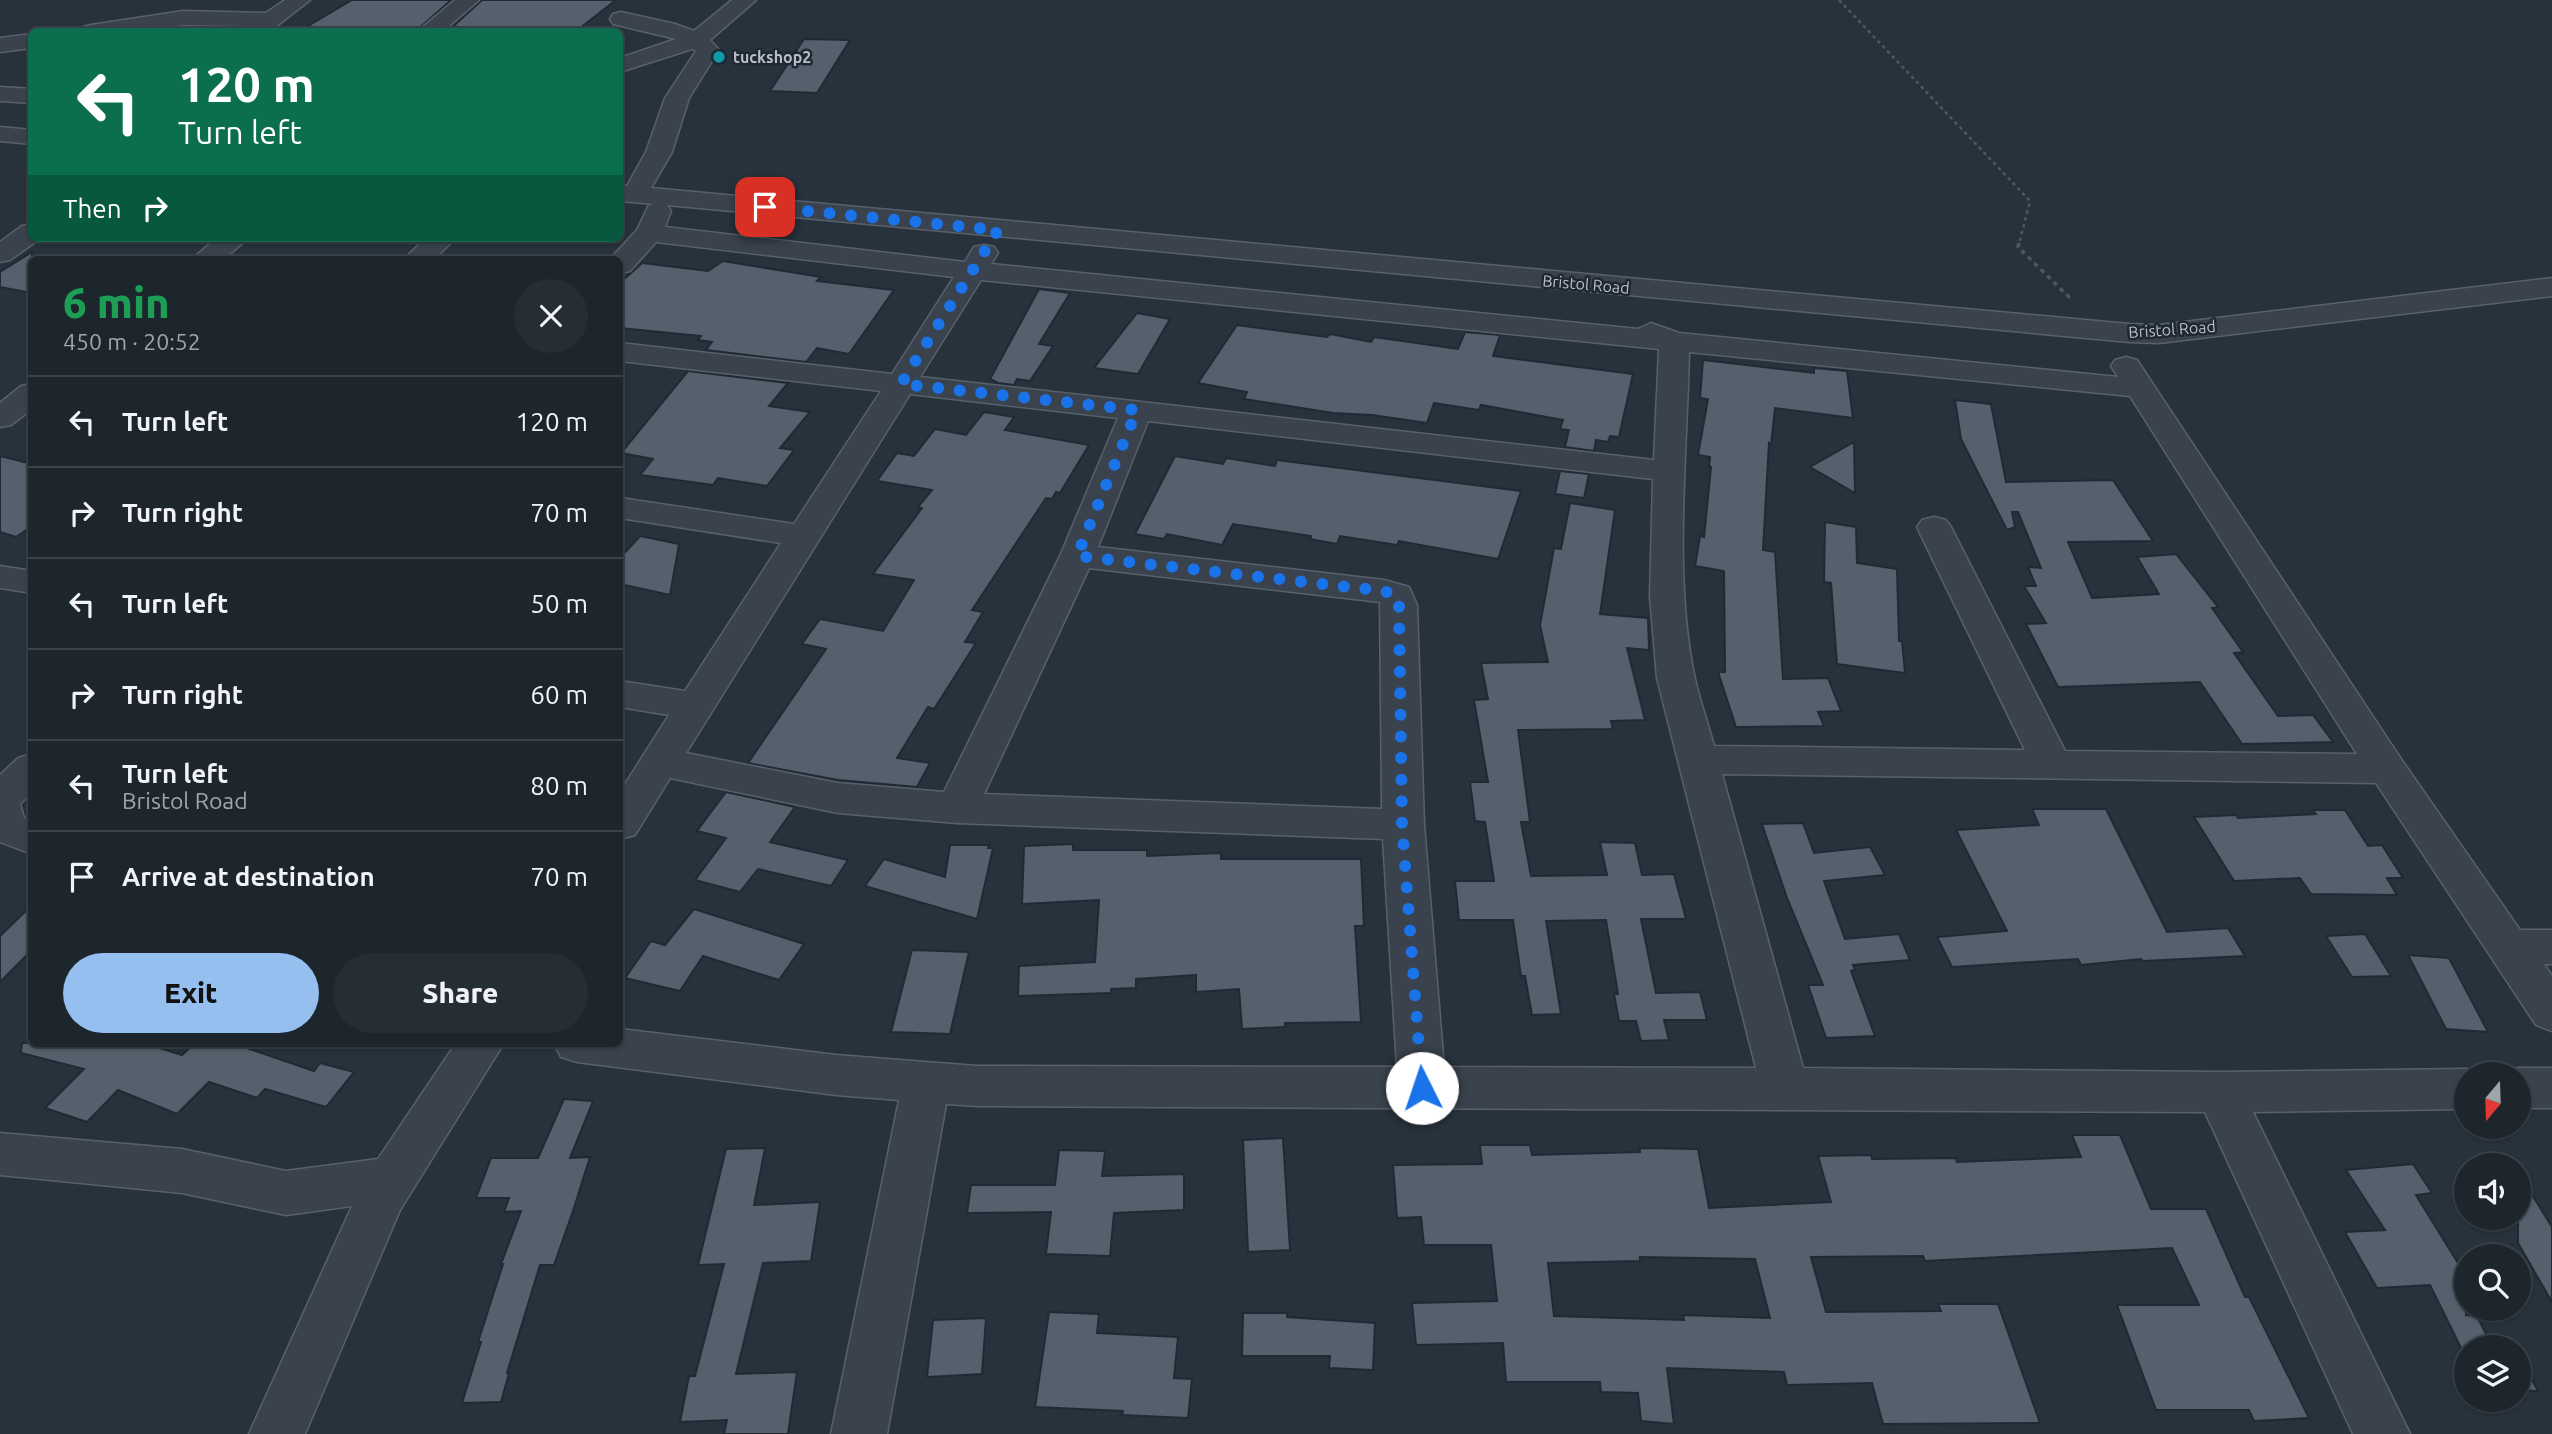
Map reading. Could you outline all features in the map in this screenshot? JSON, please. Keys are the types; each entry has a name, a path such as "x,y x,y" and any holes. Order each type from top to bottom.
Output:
{"street":[{"path":"117,28 183,18 263,26 299,0"},
{"path":"433,28 468,0"},
{"path":"613,25 644,0"},
{"path":"623,64 697,40 745,0"},
{"path":"613,25 677,30 697,40 708,50 677,98 659,152 639,195 649,233"},
{"path":"0,45 28,42"},
{"path":"0,94 28,96"},
{"path":"0,134 28,136"},
{"name":"Bristol Road","path":"639,195 2104,332 2159,334 2552,287"},
{"path":"623,819 998,230"},
{"path":"649,233 973,271 2140,388"},
{"path":"623,262 649,233"},
{"path":"0,254 28,235"},
{"path":"210,256 229,242"},
{"path":"421,256 437,242"},
{"path":"1452,272 1673,341"},
{"path":"2104,332 2387,769 2552,1012"},
{"path":"1673,341 1668,471 1672,651 1681,697 1784,1088"},
{"path":"623,352 1668,471"},
{"path":"957,808 1077,556 1137,410"},
{"path":"623,508 803,536"},
{"path":"1934,527 2053,766"},
{"path":"1077,556 1384,591 1396,596 1399,604 1402,825 1422,1088"},
{"path":"0,577 28,581"},
{"path":"623,694 695,706"},
{"path":"1698,760 2387,769"},
{"path":"661,762 838,798 957,808 1402,825"},
{"path":"7,820 28,776"},
{"path":"2509,947 2552,947"},
{"path":"277,1434 391,1179 478,1047"},
{"path":"609,1047 836,1075 977,1086 2219,1092 2454,1089"},
{"path":"859,1434 926,1083"},
{"path":"2531,1088 2552,1088"},
{"path":"2219,1092 2382,1434"},
{"path":"0,1154 182,1171 286,1192 391,1179"}],"path":[{"path":"1839,0 2030,201 2018,247 2104,332"}],"building":[{"path":"352,0 451,0 420,28 305,28"},
{"path":"482,0 616,0 580,28 451,28"},
{"path":"804,39 850,40 817,93 770,91"},
{"path":"32,252 32,256 28,256 28,292 0,287 0,272"},
{"path":"723,261 821,277 817,281 894,290 849,354 817,348 806,362 706,350 712,342 698,340 701,336 623,328 623,280 642,263 708,271"},
{"path":"1039,289 1070,293 1039,344 1053,346 1030,381 1017,379 1014,385 998,383 990,379"},
{"path":"1137,313 1170,319 1138,374 1094,368"},
{"path":"1237,325 1327,337 1330,334 1371,342 1374,337 1458,349 1465,332 1500,335 1493,356 1633,374 1619,437 1610,436 1608,442 1596,440 1594,451 1565,447 1569,430 1560,429 1563,420 1481,405 1479,410 1434,403 1427,423 1372,415 1333,413 1244,399 1247,392 1198,383"},
{"path":"1703,360 1814,373 1814,368 1847,371 1853,418 1775,408 1771,445 1769,443 1763,550 1775,552 1783,679 1828,678 1841,711 1818,712 1824,726 1736,727 1718,672 1725,672 1724,571 1695,566 1700,536 1704,537 1711,467 1710,457 1698,455 1708,399 1700,398"},
{"path":"688,371 788,383 769,406 810,412 780,448 794,450 767,486 718,478 713,485 640,475 653,459 623,453"},
{"path":"1955,400 1991,404 2006,482 2113,480 2153,541 2068,542 2092,598 2159,594 2137,557 2176,554 2218,607 2212,608 2243,652 2234,653 2278,716 2313,715 2333,742 2242,744 2200,682 2058,687 2026,624 2046,623 2024,586 2036,586 2028,567 2041,568 2018,512 2012,512 2015,527 2007,530 1961,439"},
{"path":"984,412 1014,417 1005,430 1089,445 1060,493 1056,492 1052,499 1046,498 972,610 983,612 965,642 976,643 934,709 928,707 897,758 930,763 917,787 838,780 748,763 826,649 802,644 820,619 883,631 914,580 873,574 922,508 918,507 932,490 877,481 897,453 914,456 935,429 966,435"},
{"path":"1854,442 1855,493 1810,467"},
{"path":"0,456 28,463 28,529 16,537 0,532"},
{"path":"1175,456 1223,464 1226,458 1275,466 1277,460 1521,491 1498,559 1399,541 1397,545 1340,536 1337,544 1310,539 1311,536 1233,524 1222,545 1167,534 1164,539 1135,534"},
{"path":"1560,471 1589,474 1584,498 1555,494"},
{"path":"1570,503 1615,510 1600,614 1648,618 1649,650 1627,648 1645,720 1611,721 1613,729 1518,730 1530,822 1521,822 1531,876 1607,875 1600,842 1635,843 1642,875 1674,874 1686,919 1641,919 1656,993 1700,992 1707,1020 1664,1020 1669,1040 1641,1041 1636,1021 1619,1021 1614,994 1618,994 1606,920 1546,921 1561,1014 1532,1015 1525,976 1521,976 1513,920 1459,920 1455,881 1494,881 1485,822 1475,821 1470,782 1488,782 1474,700 1488,699 1481,663 1548,662 1540,625 1554,548 1561,549"},
{"path":"1825,522 1856,527 1857,563 1897,569 1899,641 1902,641 1905,673 1837,664 1831,583 1824,582"},
{"path":"640,536 679,544 670,595 623,585 623,555"},
{"path":"726,792 795,807 770,842 848,860 831,886 758,869 740,892 695,880 726,838 697,831"},
{"path":"2032,809 2106,809 2167,932 2228,928 2245,956 2141,959 2081,965 2078,959 1952,967 1937,937 2007,931 1956,830 2039,825"},
{"path":"2313,810 2345,810 2368,846 2382,845 2403,878 2387,878 2397,895 2311,894 2300,878 2234,881 2194,817 2316,814"},
{"path":"1803,823 1814,853 1870,847 1885,875 1824,881 1845,939 1899,934 1910,960 1853,965 1855,970 1851,971 1875,1036 1826,1038 1808,985 1823,985 1787,898 1762,824"},
{"path":"1073,844 1073,850 1147,850 1147,856 1221,853 1221,859 1361,859 1364,926 1355,926 1361,1022 1285,1023 1285,1027 1242,1029 1239,989 1196,992 1196,975 1136,979 1136,988 1111,989 1111,993 1018,996 1019,966 1095,962 1099,900 1022,904 1024,846"},
{"path":"950,845 989,845 988,848 993,848 977,919 865,886 884,859 945,877"},
{"path":"28,909 28,954 0,982 0,936"},
{"path":"694,909 804,944 779,980 703,956 680,991 625,978 651,941 665,945"},
{"path":"2365,934 2391,976 2352,977 2326,936"},
{"path":"912,950 969,952 950,1034 891,1032"},
{"path":"2408,955 2449,958 2488,1032 2446,1029"},
{"path":"22,1043 28,1043 28,1047 157,1047 182,1055 191,1047 244,1047 314,1071 320,1063 354,1072 326,1107 265,1089 257,1098 209,1082 177,1114 118,1090 87,1122 45,1108 84,1069 21,1053"},
{"path":"564,1099 593,1101 570,1158 590,1157 573,1211 554,1265 540,1265 507,1373 501,1402 462,1403 501,1264 521,1211 504,1212 509,1198 476,1198 491,1158 538,1158"},
{"path":"2072,1135 2120,1135 2151,1209 2206,1209 2245,1297 2249,1297 2309,1418 2254,1421 2249,1410 2156,1410 2117,1305 2199,1305 2172,1248 1925,1261 1923,1256 1811,1257 1826,1312 1941,1311 1938,1304 1998,1304 2040,1423 1883,1424 1872,1383 1787,1385 1784,1372 1667,1368 1674,1424 1641,1421 1638,1393 1601,1392 1600,1382 1506,1382 1503,1343 1416,1345 1412,1303 1497,1301 1491,1245 1424,1245 1421,1217 1397,1218 1393,1165 1482,1164 1480,1145 1530,1145 1532,1155 1640,1152 1640,1148 1698,1149 1709,1208 1831,1202 1818,1156 1871,1155 1872,1159 1956,1158 1957,1162 2081,1157","holes":["1640,1257 1755,1259 1770,1318 1683,1315 1684,1320 1554,1316 1548,1263 1640,1261"]},
{"path":"1283,1138 1290,1250 1248,1252 1243,1140"},
{"path":"765,1148 754,1205 820,1202 811,1261 763,1263 736,1374 797,1372 788,1434 724,1434 727,1420 680,1422 689,1376 695,1376 724,1264 698,1265 726,1149"},
{"path":"1059,1150 1105,1151 1102,1176 1184,1174 1184,1210 1114,1213 1110,1256 1046,1254 1051,1212 967,1213 971,1185 1055,1185"},
{"path":"2413,1164 2432,1193 2416,1195 2454,1257 2454,1321 2480,1321 2486,1335 2455,1335 2430,1285 2377,1288 2345,1232 2385,1230 2346,1170"},
{"path":"2531,1193 2552,1227 2552,1302 2531,1266 2531,1244 2518,1243 2518,1230 2531,1230"},
{"path":"1049,1312 1099,1314 1097,1333 1178,1337 1174,1378 1192,1379 1188,1418 1122,1415 1123,1411 1035,1407"},
{"path":"1243,1313 1287,1313 1287,1317 1375,1323 1373,1370 1329,1368 1330,1356 1242,1356"},
{"path":"986,1318 982,1374 927,1377 933,1320"},
{"path":"2531,1377 2538,1391 2531,1391"}],"place":[{"name":"tuckshop2","path":"719,57"}],"route":[{"path":"765,207 998,230 901,384 1137,410 1077,556 1384,591 1396,596 1399,604 1402,825 1422,1088"}]}
